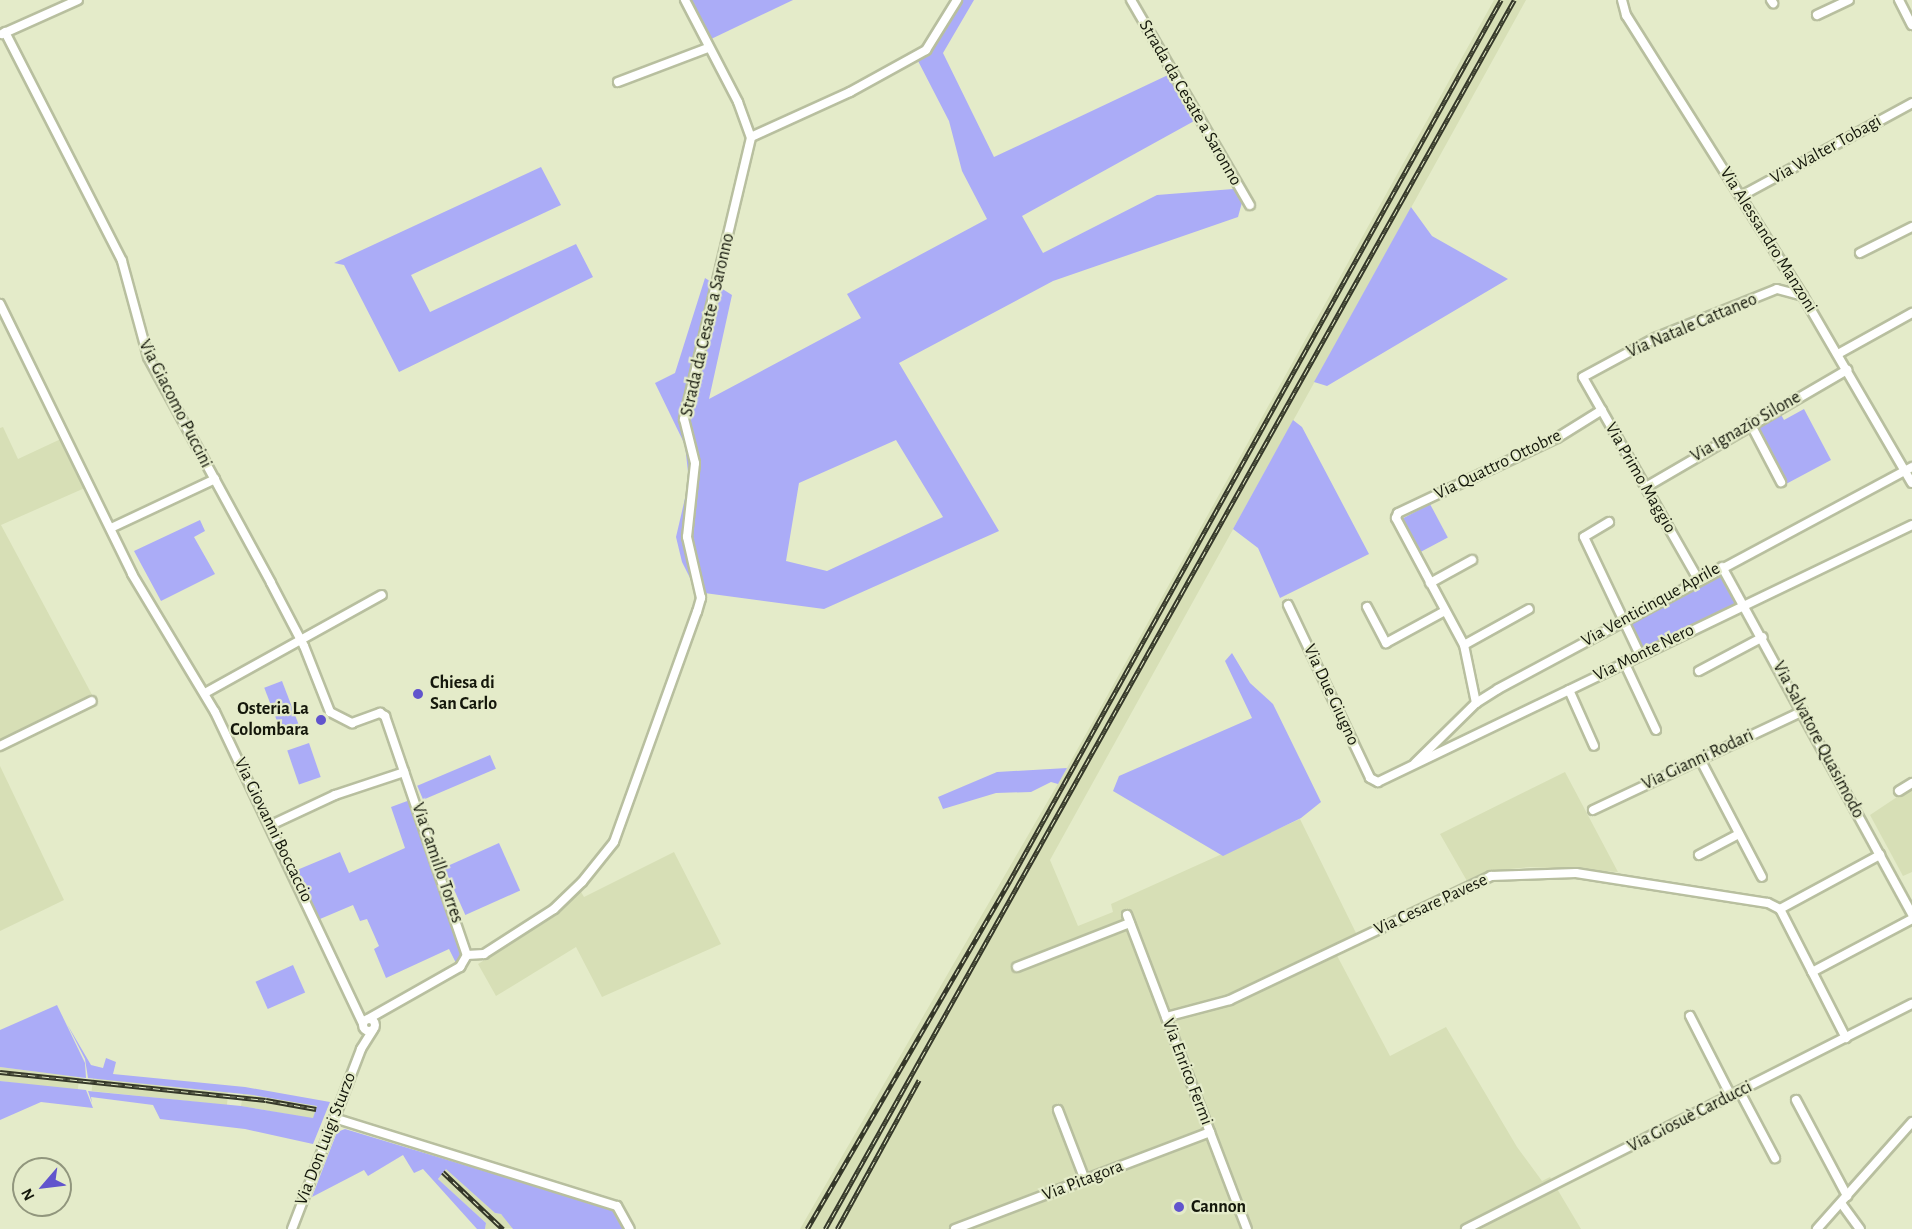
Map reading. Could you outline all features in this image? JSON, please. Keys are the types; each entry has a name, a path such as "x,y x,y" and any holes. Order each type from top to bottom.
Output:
{"street":[{"path":"3,33 78,0"},
{"path":"686,0 708,48 738,102 751,137 850,92 926,51 957,0"},
{"name":"Strada da Cesate a Saronno","path":"1131,0 1250,205"},
{"name":"Via Alessandro Manzoni","path":"1623,0 1626,15 1741,196 1909,469 1912,483"},
{"path":"1817,15 1849,0"},
{"path":"1899,0 1912,25"},
{"name":"Via Giacomo Puccini","path":"3,33 122,261 148,357 298,640 330,712 352,723 384,714 404,772"},
{"path":"618,82 708,48"},
{"name":"Via Walter Tobagi","path":"1741,196 1912,103"},
{"name":"Strada da Cesate a Saronno","path":"554,909 582,882 619,830 699,604 687,537 695,463 684,419 751,137"},
{"path":"1860,253 1912,227"},
{"name":"Via Natale Cattaneo","path":"1583,377 1655,338 1777,289 1803,296"},
{"name":"Via Giovanni Boccaccio","path":"0,304 138,585 205,693 271,825 357,1010 365,1022 374,1028"},
{"path":"1838,354 1912,313"},
{"name":"Via Ignazio Silone","path":"1646,487 1750,423 1847,370"},
{"name":"Via Primo Maggio","path":"1583,377 1698,579"},
{"name":"Via Quattro Ottobre","path":"1430,583 1396,518 1398,513 1557,438 1602,410"},
{"path":"1750,423 1781,482"},
{"name":"Via Venticinque Aprile","path":"1409,769 1476,703 1698,579 1909,469"},
{"path":"111,528 214,479"},
{"path":"1609,522 1584,537 1640,655"},
{"name":"Via Monte Nero","path":"1377,782 1409,769 1624,662 1912,525"},
{"path":"1472,560 1430,583 1464,645 1476,703"},
{"name":"Via Salvatore Quasimodo","path":"1722,567 1763,637 1912,914"},
{"path":"205,693 382,595"},
{"name":"Via Due Giugno","path":"1288,605 1370,778 1377,782"},
{"path":"1367,607 1386,643 1445,611"},
{"path":"1464,645 1529,609"},
{"path":"1699,671 1763,637"},
{"path":"1624,662 1656,730"},
{"path":"1569,690 1594,746"},
{"path":"0,746 92,701"},
{"name":"Via Gianni Rodari","path":"1593,810 1803,711"},
{"path":"1700,759 1762,877"},
{"path":"271,825 334,795 404,772"},
{"name":"Via Camillo Torres","path":"404,772 467,955"},
{"path":"1899,791 1912,783"},
{"path":"1699,855 1739,834"},
{"path":"1846,1038 1780,909 1880,855"},
{"name":"Via Cesare Pavese","path":"1166,1017 1230,1000 1491,876 1530,872 1617,877 1768,903 1780,909"},
{"name":"Via Don Luigi Sturzo","path":"361,1049 365,1022 398,1005 460,967 467,955 489,951 554,909"},
{"name":"Via Enrico Fermi","path":"1017,967 1128,919 1247,1229"},
{"path":"1812,972 1912,919"},
{"name":"Via Giosuè Carducci","path":"1466,1229 1912,1004"},
{"name":"Via Don Luigi Sturzo","path":"292,1229 361,1049 374,1028 398,1005"},
{"path":"1690,1016 1775,1158"},
{"path":"1796,1100 1860,1229"},
{"path":"1058,1110 1085,1180"},
{"path":"334,1118 617,1206 630,1229"},
{"path":"1817,1229 1912,1122"},
{"name":"Via Pitagora","path":"955,1229 1210,1132"}],"shaded area":[{"path":"689,0 793,0 709,40"},
{"path":"951,0 974,0 943,53 994,157 1168,75 1196,120 1022,216 1043,253 1157,195 1246,188 1238,217 1053,281 899,363 999,531 824,609 697,592 682,562 676,537 689,481 685,445 655,383 675,373 705,278 732,295 709,399 861,318 847,294 987,219 962,171 949,121 917,59","holes":["896,440 943,517 827,571 786,561 799,483"]},
{"path":"1494,0 1526,0 1050,860 1078,926 1113,912 1111,904 1300,819 1357,935 1333,948 1390,1056 1446,1027 1517,1147 1542,1181 1550,1177 1581,1229 800,1229 1067,768"},
{"path":"541,167 561,205 411,275 430,312 576,244 593,277 399,372 344,265 334,263"},
{"path":"1411,207 1432,236 1508,279 1327,386 1314,382"},
{"path":"1804,409 1831,460 1786,484 1755,424 1779,411 1784,420"},
{"path":"1293,420 1302,427 1369,554 1280,598 1258,548 1233,529"},
{"path":"3,427 18,459 63,438 87,487 1,525 97,704 0,753 0,428"},
{"path":"1430,504 1448,538 1420,552 1403,519"},
{"path":"200,520 205,531 194,537 215,574 161,601 134,551"},
{"path":"1720,575 1736,605 1646,653 1630,623"},
{"path":"1232,653 1250,683 1273,704 1321,802 1301,818 1223,856 1113,791 1119,776 1252,718 1225,661"},
{"path":"282,681 299,725 281,732 264,688"},
{"path":"309,743 321,777 299,785 287,750"},
{"path":"490,755 496,769 423,800 417,786"},
{"path":"0,766 64,900 0,931"},
{"path":"1067,768 1058,784 1051,782 1031,792 996,793 943,809 938,797 997,772"},
{"path":"1565,772 1618,872 1530,867 1488,871 1467,881 1440,834"},
{"path":"1912,787 1912,872 1903,876 1870,815"},
{"path":"410,800 461,955 456,963 449,949 386,978 374,949 379,946 367,919 360,921 353,905 320,919 297,870 340,852 349,873 405,848 391,807"},
{"path":"499,843 520,891 465,915 444,867"},
{"path":"674,852 721,944 602,997 576,947 496,996 478,964 557,915 552,904 577,885 584,897"},
{"path":"293,965 305,992 268,1009 256,982"},
{"path":"57,1005 85,1063 86,1078 0,1067 0,1030"},
{"path":"67,1024 91,1065 103,1068 106,1058 116,1062 113,1074 245,1087 330,1102 313,1144 245,1129 160,1119 153,1105 91,1097 92,1103 88,1091 241,1106 313,1118 317,1106 253,1095 88,1078 85,1059"},
{"path":"0,1067 79,1077 78,1091 0,1081"},
{"path":"93,1078 228,1092 227,1105 92,1091"},
{"path":"0,1081 86,1090 93,1108 41,1102 0,1120"},
{"path":"243,1094 317,1106 314,1119 241,1106"},
{"path":"345,1129 614,1210 624,1229 513,1229 501,1214 495,1213 446,1169 438,1179 486,1223 485,1229 477,1229 423,1169 414,1173 403,1155 368,1176 364,1170 312,1197 337,1132"},
{"path":"446,1168 495,1213 501,1214 514,1228 485,1229 486,1223 438,1179"}],"railway":[{"path":"807,1229 1009,882 1501,0"},
{"path":"825,1229 1514,0"},
{"path":"0,1072 266,1100 316,1109"},
{"path":"837,1229 919,1080"},
{"path":"443,1172 503,1229"}],"place":[{"name":"Chiesa di San Carlo","path":"418,694"},
{"name":"Osteria La Colombara","path":"321,720"},
{"name":"Cannon","path":"1179,1207"}]}
